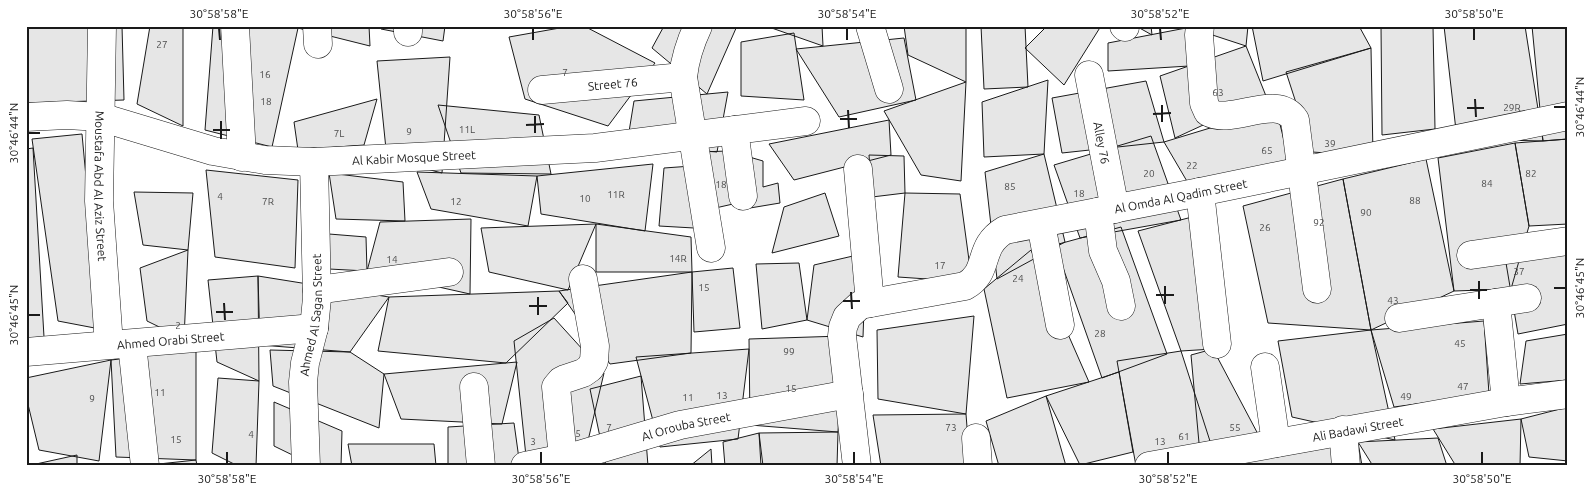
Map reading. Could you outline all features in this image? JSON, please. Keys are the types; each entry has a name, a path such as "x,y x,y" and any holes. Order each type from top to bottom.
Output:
{"street":[{"name":"Moustafa Abd Al Aziz Street","path":"102,26 103,67 100,117 99,201 121,344 145,466"},
{"path":"234,26 242,157"},
{"path":"698,26 689,45 683,77 711,248"},
{"path":"870,26 890,89"},
{"path":"1200,26 1204,102 1208,112 1218,115 1276,108 1292,115 1297,126 1317,289"},
{"name":"Alley 76","path":"1089,75 1106,211 1103,251 1116,281 1121,306"},
{"name":"Street 76","path":"542,90 683,77"},
{"name":"Al Kabir Mosque Street","path":"26,117 67,114 100,117 196,147 242,157 314,162 595,148 806,121"},
{"name":"Al Omda Al Qadim Street","path":"848,394 842,336 847,317 852,311 860,305 965,286 978,275 990,242 1005,230 1568,116"},
{"path":"734,130 743,196"},
{"name":"Ahmed Al Sagan Street","path":"306,466 303,382 305,363 314,328 316,290 314,162"},
{"path":"858,169 870,303"},
{"path":"1200,192 1218,344"},
{"path":"1041,224 1060,325"},
{"path":"1471,255 1568,241"},
{"path":"316,290 450,272"},
{"path":"563,458 556,387 561,380 583,373 590,368 595,354 583,279"},
{"path":"1399,318 1527,298"},
{"path":"1496,303 1506,402"},
{"name":"Ahmed Orabi Street","path":"26,352 314,328"},
{"path":"1265,367 1276,443"},
{"path":"474,387 480,466"},
{"path":"848,394 857,466"},
{"name":"Al Orouba Street","path":"525,466 563,458 592,458 680,425 848,394"},
{"name":"Ali Badawi Street","path":"1149,466 1242,457 1276,443 1343,430 1506,402 1568,394"},
{"path":"1343,430 1346,466"},
{"path":"976,438 978,466"}],"building":[{"path":"26,26 122,26 124,100 26,103"},
{"path":"150,26 183,26 183,126 137,104"},
{"path":"213,26 294,26 298,28 272,147 205,130"},
{"path":"298,26 369,26 370,46 298,28"},
{"path":"381,26 445,26 443,41 381,29"},
{"path":"571,26 584,26 655,63 608,126 525,99 509,37"},
{"path":"664,26 737,26 707,94 652,48"},
{"path":"766,26 822,26 823,46"},
{"path":"904,26 966,26 966,82 908,55"},
{"path":"981,26 1025,26 1028,87 984,89"},
{"path":"1047,26 1101,26 1064,85 1025,48"},
{"path":"1136,26 1151,26 1152,35"},
{"path":"1185,26 1248,26 1246,46"},
{"path":"1252,26 1359,26 1371,48 1263,81"},
{"path":"1381,26 1433,26 1435,129 1382,135"},
{"path":"1444,26 1525,26 1543,141 1457,139"},
{"path":"1532,26 1568,26 1568,139 1543,141"},
{"path":"1186,28 1189,66 1108,71 1108,43"},
{"path":"794,33 804,100 741,96 741,42"},
{"path":"904,38 916,100 839,117 796,49"},
{"path":"1246,46 1266,96 1175,138 1160,76"},
{"path":"1371,48 1373,156 1312,152 1286,72"},
{"path":"450,57 442,173 387,159 377,61"},
{"path":"1048,80 1044,154 984,157 982,102"},
{"path":"1146,81 1164,142 1062,153 1052,98"},
{"path":"966,82 961,181 921,175 884,111"},
{"path":"728,92 717,152 627,144 634,101"},
{"path":"377,99 364,145 298,150 294,122"},
{"path":"438,105 539,115 551,174 461,173"},
{"path":"1276,108 1289,161 1188,183 1164,142"},
{"path":"889,120 891,155 794,180 769,144"},
{"path":"82,134 100,329 58,321 32,139"},
{"path":"1151,136 1181,220 1080,238 1054,165"},
{"path":"1568,139 1568,224 1529,226 1515,143"},
{"path":"1515,143 1529,226 1511,289 1454,291 1438,158"},
{"path":"33,148 44,337 26,338 26,149"},
{"path":"727,151 733,204 711,209 701,152"},
{"path":"1044,154 1065,242 997,279 985,172"},
{"path":"869,155 904,156 905,193 872,197"},
{"path":"746,156 763,161 763,187 778,183 780,203 750,208"},
{"path":"1426,159 1454,291 1371,330 1343,179"},
{"path":"653,164 645,231 541,214 537,176"},
{"path":"692,166 694,228 659,226 664,168"},
{"path":"206,170 298,180 295,268 215,257"},
{"path":"417,172 537,176 528,226 431,209"},
{"path":"329,173 403,182 405,221 336,219"},
{"path":"1343,179 1371,330 1268,323 1243,206"},
{"path":"134,192 193,193 188,250 143,245"},
{"path":"825,193 839,236 772,253 784,207"},
{"path":"905,193 960,194 972,282 898,277"},
{"path":"1192,217 1213,349 1181,351 1138,231"},
{"path":"471,219 470,294 367,271 380,222"},
{"path":"596,224 691,237 692,272 596,272"},
{"path":"596,224 568,290 489,272 481,228"},
{"path":"1121,227 1167,354 1102,378 1055,245"},
{"path":"329,234 366,237 367,271 329,269"},
{"path":"188,250 184,339 147,321 140,268"},
{"path":"1031,250 1089,382 1007,398 984,289"},
{"path":"866,253 863,337 807,320 814,265"},
{"path":"1568,254 1568,324 1518,334 1506,263"},
{"path":"799,263 807,320 762,329 756,264"},
{"path":"733,268 740,328 694,332 692,272"},
{"path":"692,272 691,353 610,364 559,291"},
{"path":"258,276 389,297 350,352 260,345"},
{"path":"258,276 259,381 217,362 208,280"},
{"path":"559,291 568,303 506,363 378,351 389,297"},
{"path":"974,316 966,414 878,399 877,330"},
{"path":"554,318 604,373 582,466 527,466 514,341"},
{"path":"1484,321 1489,394 1394,407 1371,330"},
{"path":"1371,330 1395,440 1292,417 1278,341"},
{"path":"1568,334 1568,380 1520,384 1526,341"},
{"path":"842,336 838,432 750,425 749,339"},
{"path":"749,349 738,439 660,447 636,357"},
{"path":"1213,349 1259,436 1199,443 1191,355"},
{"path":"196,350 196,460 116,457 111,360"},
{"path":"270,350 350,352 384,374 379,428 273,386"},
{"path":"1181,351 1218,466 1136,466 1117,361"},
{"path":"111,360 99,461 39,450 26,396 26,378"},
{"path":"517,362 502,424 401,419 384,374"},
{"path":"1119,372 1133,452 1080,465 1046,396"},
{"path":"641,376 648,466 606,466 590,389"},
{"path":"218,378 259,381 256,466 238,466 212,453"},
{"path":"1046,396 1066,466 999,466 986,421"},
{"path":"274,402 342,431 341,466 315,466 274,446"},
{"path":"1568,407 1568,461 1529,457 1521,419"},
{"path":"966,414 970,466 881,466 873,415"},
{"path":"1521,419 1520,466 1456,466 1433,429"},
{"path":"514,423 520,466 448,466 448,427"},
{"path":"838,432 837,466 763,466 759,433"},
{"path":"759,433 761,466 725,466 723,442"},
{"path":"1438,438 1447,466 1373,466 1358,442"},
{"path":"1358,442 1362,466 1244,466 1242,463"},
{"path":"348,444 434,444 436,466 352,466"},
{"path":"711,449 712,466 690,466"},
{"path":"77,455 77,466 27,466"},
{"path":"196,460 197,466 140,466"}]}
